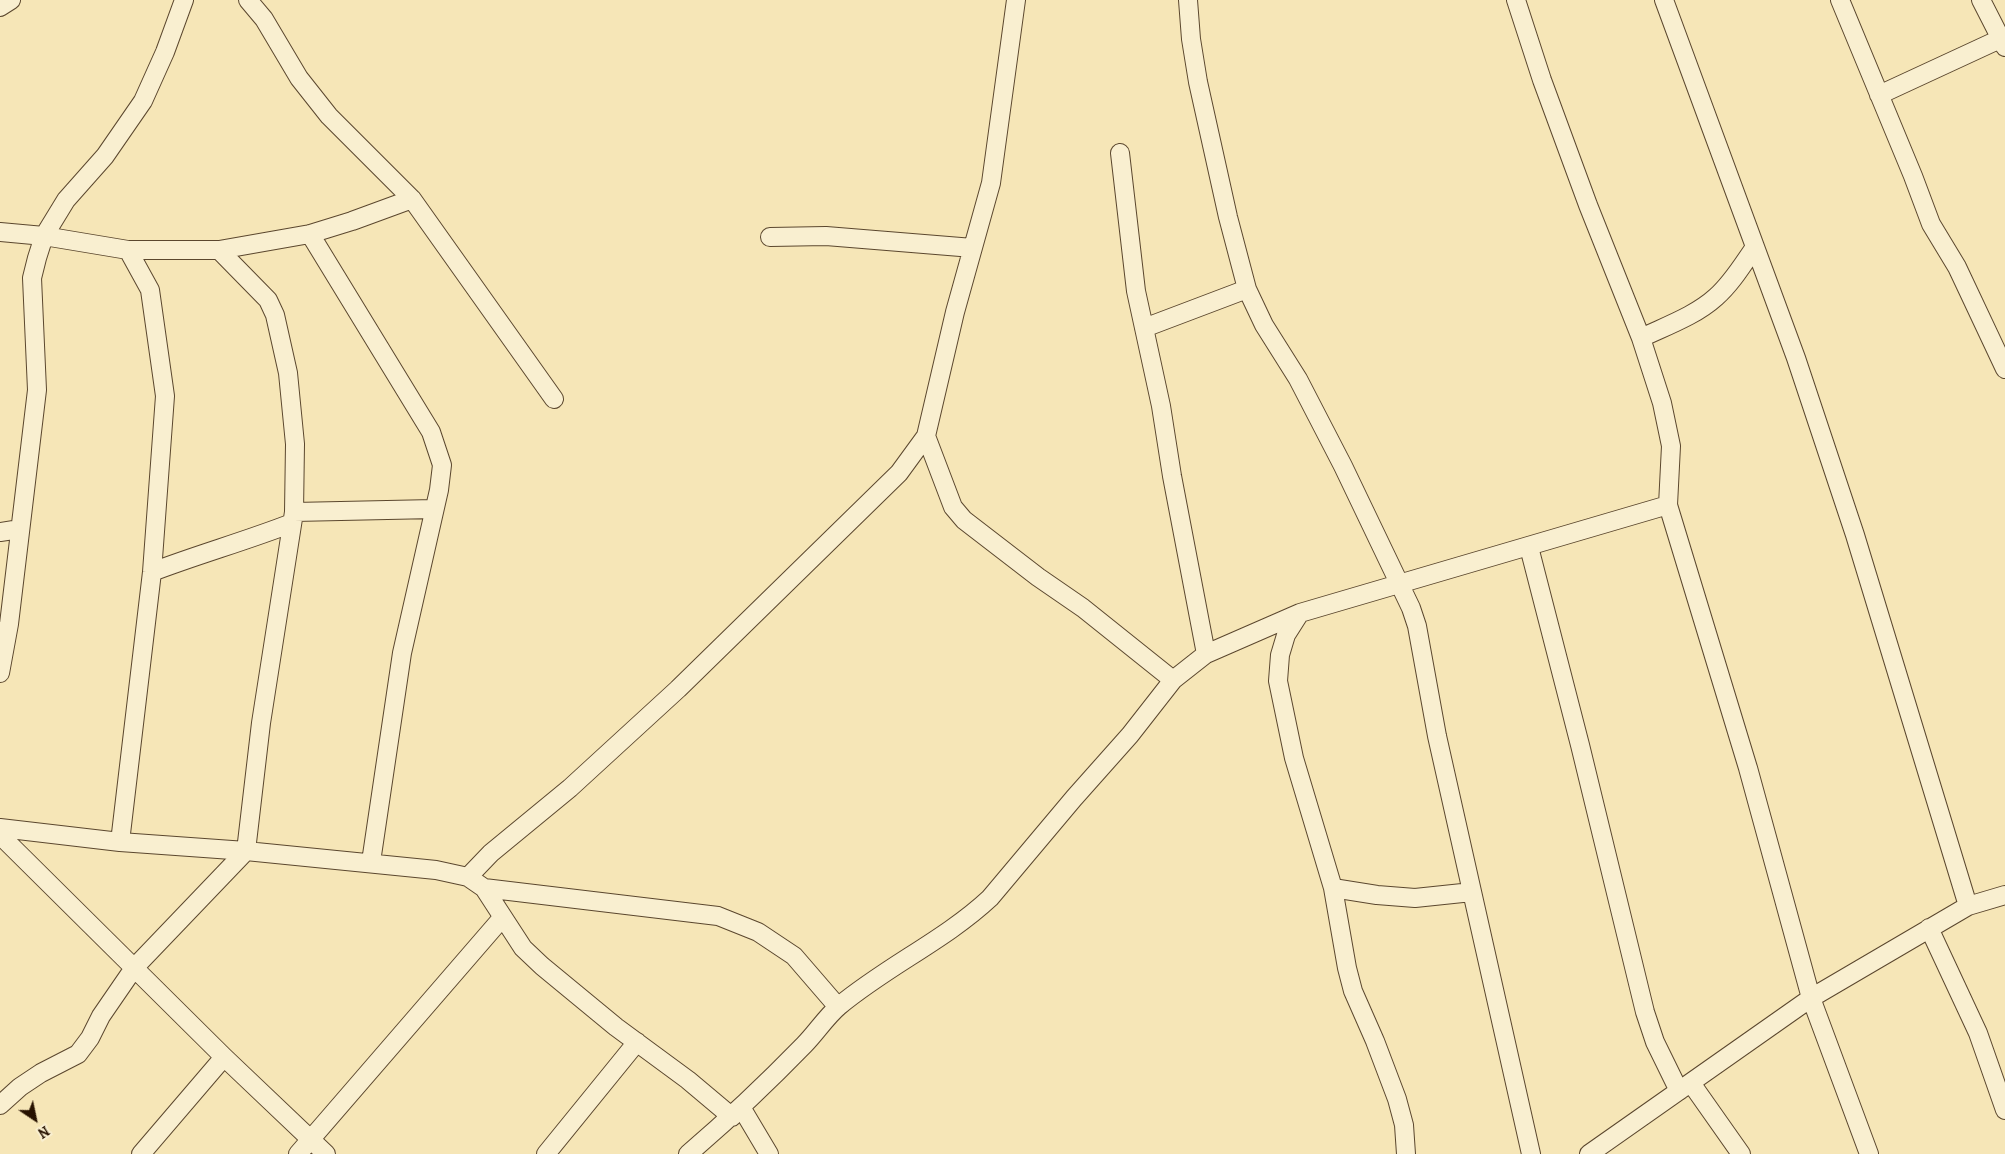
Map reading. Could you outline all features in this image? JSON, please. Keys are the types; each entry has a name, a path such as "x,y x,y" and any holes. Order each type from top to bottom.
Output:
{"street":[{"path":"0,7 11,0"},
{"path":"0,673 9,624 37,390 32,278 44,236 66,200 104,156 143,101 165,52 184,0"},
{"path":"248,0 264,19 299,78 329,116 412,199 554,399"},
{"path":"468,877 491,853 570,788 678,690 899,472 926,436 991,183 1016,0"},
{"path":"1188,0 1191,40 1198,82 1228,217 1247,289 1264,325 1302,388 1343,466 1412,608 1437,736 1531,1154"},
{"path":"1516,0 1542,80 1584,196 1641,338 1662,403 1670,446 1668,505 1748,768 1811,998 1869,1154"},
{"path":"1664,0 1796,358 1855,535 1968,906"},
{"path":"1840,0 1931,224 1957,267 2005,369"},
{"path":"1879,95 2003,43 1981,0"},
{"path":"1120,153 1136,291 1161,406 1172,476 1206,654"},
{"path":"0,232 44,236 128,250 219,250 310,234 352,222 412,199"},
{"path":"310,234 431,432 442,464 439,490 402,653 371,862"},
{"path":"770,237 826,236 973,248"},
{"path":"1641,338 1697,311 1716,297 1755,248"},
{"path":"120,842 152,572 165,396 150,290 128,250"},
{"path":"0,1105 20,1087 41,1073 78,1054 134,968 246,851 261,723 293,517 295,444 288,373 275,315 268,300 219,250"},
{"path":"1144,328 1247,289"},
{"path":"926,436 953,507 964,520 1038,577 1083,608 1173,680"},
{"path":"688,1154 736,1112 804,1045 838,1007 908,956 975,912 990,898 1130,735 1173,680 1206,654 1300,613 1668,505"},
{"path":"152,572 193,556 241,542 293,517 434,509"},
{"path":"0,532 20,529"},
{"path":"1529,547 1580,745 1645,1012 1655,1042 1685,1087 1741,1154"},
{"path":"1300,613 1286,635 1280,655 1278,681 1294,758 1333,888 1352,991 1375,1041 1397,1099 1404,1125 1406,1154"},
{"path":"0,828 120,842 371,862 436,870 468,877 484,888 523,948 542,966 616,1027 736,1112 769,1154"},
{"path":"0,835 224,1057 326,1154"},
{"path":"484,888 718,916 758,932 794,956 838,1007"},
{"path":"1333,888 1376,895 1415,898 1472,892"},
{"path":"1589,1154 1811,998 1968,906 2005,895"},
{"path":"298,1154 502,918"},
{"path":"1929,928 1978,1033 2005,1110"},
{"path":"546,1154 637,1042"},
{"path":"141,1154 224,1057"}]}
